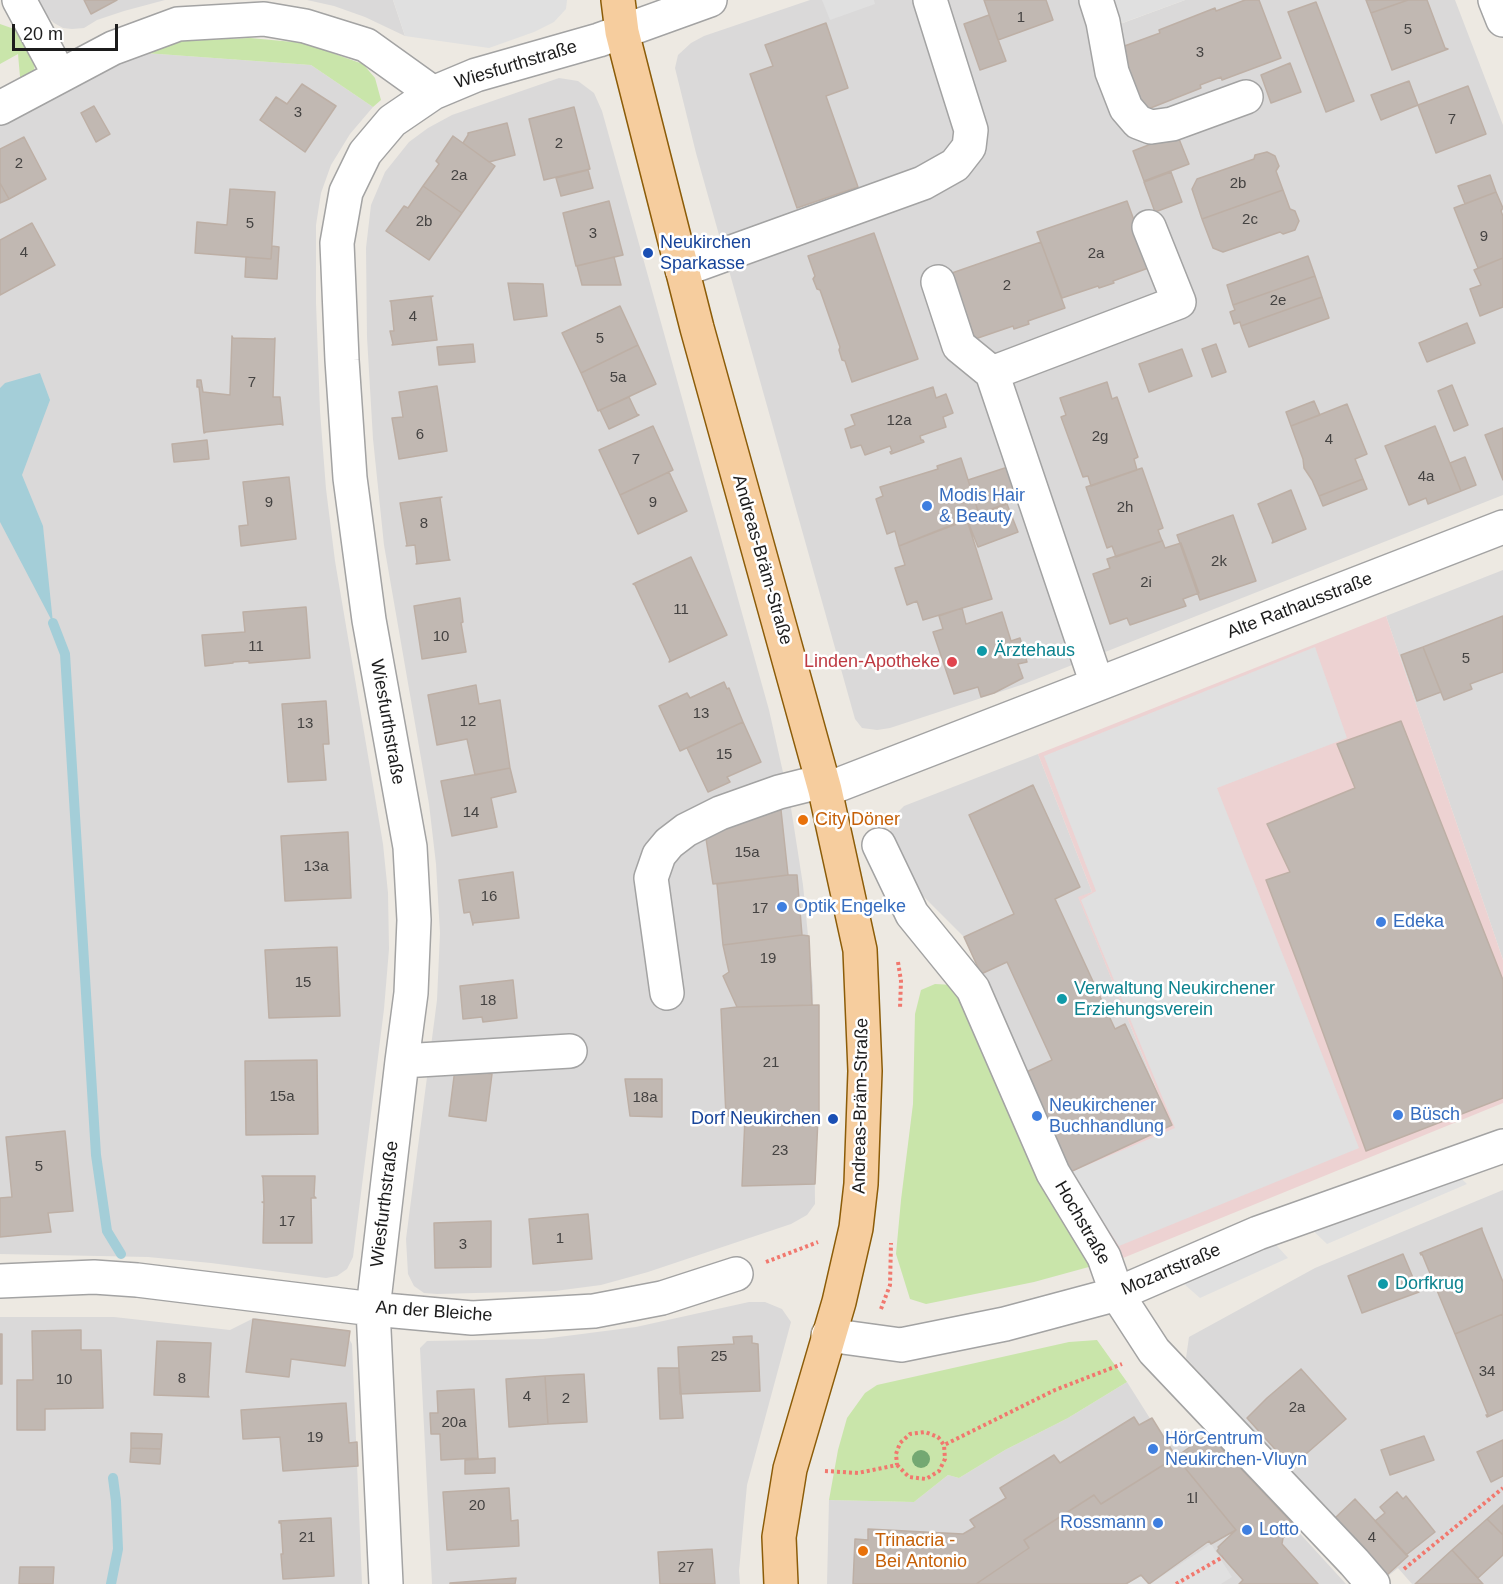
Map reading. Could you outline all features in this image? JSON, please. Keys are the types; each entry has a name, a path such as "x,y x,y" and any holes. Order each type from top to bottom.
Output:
{"main road":[{"name":"Andreas-Bräm-Straße","path":"618,0 622,32 682,270 824,785 860,950 865,1071 861,1184 856,1228 839,1302 790,1469 779,1537 781,1584"}],"street":[{"path":"19,0 60,76"},
{"name":"Wiesfurthstraße","path":"386,1584 373,1309 411,993 414,920 410,847 369,620 350,478 342,360 338,243 346,192 365,153 392,122 433,93 476,75 622,32 710,0"},
{"path":"682,270 923,183 956,165 969,147 970,130 930,0"},
{"path":"1095,0 1103,22 1112,72 1126,108 1138,122 1151,127 1172,124 1246,97"},
{"path":"1495,0 1503,20"},
{"path":"0,108 113,48 178,24 259,10 366,45 433,93"},
{"path":"992,373 1179,302 1149,227"},
{"path":"938,282 959,346 992,373 1096,684"},
{"name":"Alte Rathausstraße","path":"667,993 651,878 659,855 669,843 686,830 720,813 779,792 824,785 1041,707 1503,527"},
{"name":"Hochstraße","path":"879,845 912,914 973,989 1053,1173 1104,1257 1117,1294 1154,1351 1373,1584"},
{"path":"402,1061 570,1051"},
{"name":"Mozartstraße","path":"828,1335 901,1345 1005,1324 1117,1294 1258,1233 1503,1146"},
{"name":"An der Bleiche","path":"0,1281 94,1277 137,1280 373,1309 472,1318 594,1311 662,1298 736,1274"}],"path":[{"path":"736,1274 856,1228"},
{"path":"944,1445 1055,1390 1154,1351"},
{"path":"926,1432 938,1437 944,1445 945,1458 939,1471 926,1479 909,1477 897,1465 896,1454 900,1443 910,1434 926,1432"},
{"path":"815,1470 858,1473 897,1465"},
{"path":"1404,1569 1503,1488"},
{"path":"1176,1584 1223,1557"}],"shaded area":[{"path":"39,0 165,0 97,20 84,28 72,29 63,28 54,23 47,16"},
{"path":"307,0 393,0 405,36 365,17 334,6"},
{"path":"393,0 567,0 566,9 554,22 534,32 489,48 405,36"},
{"path":"810,0 1080,0 1093,34 1185,0 1455,0 1503,125 1503,495 1024,684 890,728 877,730 862,728 855,719 696,153 675,68 678,55 691,43 704,36"},
{"path":"822,0 874,0 875,4 830,20"},
{"path":"1114,0 1185,0 1122,23"},
{"path":"145,53 311,65 373,107 350,134 331,165 321,193 316,225 320,411 326,489 335,561 383,844 388,893 389,949 384,1009 353,1257 347,1269 337,1276 326,1278 148,1257 0,1254 0,124 81,81"},
{"path":"559,78 578,81 594,93 602,111 769,710 791,808 803,885 813,986 815,1204 807,1215 791,1224 648,1272 601,1285 555,1291 424,1293 414,1286 408,1274 406,1239 437,1000 440,933 436,864 429,804 384,545 373,439 367,337 366,248 371,205 385,172 409,142 452,115"},
{"path":"1503,570 1503,960 1386,616"},
{"path":"1386,616 1503,960 1503,1103 1123,1258 1066,1173 1171,1125 1078,897 1092,892 1038,754"},
{"path":"1315,647 1347,738 1217,788 1359,1148 1119,1246 1071,1172 1175,1128 1081,900 1096,891 1044,756"},
{"name":"Verwaltung Neukirchener Erziehungsverein","path":"1038,754 1092,892 1079,898 1171,1126 1066,1173 964,937 910,883 891,841 890,827 895,815 904,806"},
{"path":"1445,1163 1467,1184 1327,1244 1305,1223"},
{"path":"1503,1190 1503,1584 1412,1584 1398,1568 1387,1577 1186,1358 1189,1337 1315,1268"},
{"path":"1269,1237 1288,1258 1200,1298 1176,1277"},
{"path":"749,1302 765,1302 782,1309 791,1322 747,1485 739,1571 740,1584 432,1584 420,1348 427,1341 543,1339 636,1327"},
{"path":"0,1317 114,1317 230,1330 254,1318 344,1330 352,1344 362,1584 0,1584"},
{"path":"1127,1382 1168,1447 1188,1435 1197,1444 1209,1434 1346,1584 827,1584 829,1500 914,1502 948,1475 959,1478 1005,1450 1068,1418"},
{"path":"1211,1544 1232,1577 1221,1584 1150,1584"},
{"path":"1141,1575 1150,1584 1126,1584"}],"green space":[{"path":"0,24 17,30 36,57 33,77 21,88 18,54 0,64"},
{"path":"250,38 304,43 363,64 375,78 381,100 373,107 311,65 145,53 179,41"},
{"path":"935,984 954,985 1096,1265 1034,1282 926,1304 910,1299 896,1254 913,1104 915,1014 921,990"},
{"path":"1097,1340 1127,1382 1068,1418 1005,1450 959,1478 948,1475 914,1502 829,1500 838,1450 847,1418 865,1393 877,1385 1069,1342"}],"water":[{"path":"40,373 50,400 22,475 43,526 53,623 0,522 0,388 5,383"}],"building":[{"path":"84,0 117,0 91,14"},
{"path":"984,0 1046,0 1053,20 998,40"},
{"path":"1245,0 1259,0 1281,58 1222,80 1221,77 1200,85 1201,88 1143,111 1119,48 1160,33 1159,30 1215,8 1216,11"},
{"path":"1366,0 1408,0 1371,13"},
{"path":"1408,0 1427,0 1445,48 1448,49 1392,70 1371,13"},
{"path":"1316,2 1354,101 1326,112 1288,12"},
{"path":"989,15 1006,61 980,70 964,24"},
{"path":"826,23 848,88 826,96 858,187 797,208 750,74 773,66 765,45"},
{"path":"1290,63 1301,92 1271,103 1261,75"},
{"path":"1409,81 1418,105 1381,120 1371,95"},
{"path":"302,84 336,106 305,152 260,120 276,97 287,104"},
{"path":"1468,86 1486,134 1436,153 1418,105"},
{"path":"94,106 110,134 96,142 81,113"},
{"path":"574,107 590,169 544,180 529,119"},
{"path":"507,123 515,155 489,162 463,143 468,133"},
{"path":"1177,134 1189,164 1144,181 1133,151"},
{"path":"453,136 495,166 462,213 423,186 439,164 436,161"},
{"path":"24,137 46,179 9,199 0,183 0,149"},
{"path":"1267,152 1275,156 1279,166 1276,171 1283,190 1202,219 1192,189 1197,179 1254,159 1255,155"},
{"path":"588,170 593,188 561,196 556,178"},
{"path":"1171,172 1182,202 1155,212 1144,182"},
{"path":"1490,175 1496,192 1465,204 1458,186"},
{"path":"0,183 9,199 0,203"},
{"path":"423,186 462,213 429,260 386,231 404,206 408,208"},
{"path":"230,189 275,192 271,259 195,253 197,222 227,225"},
{"path":"1283,190 1290,209 1295,211 1299,221 1295,230 1283,234 1280,232 1223,252 1213,248 1202,219"},
{"path":"1496,192 1503,208 1501,211 1503,258 1478,268 1454,208"},
{"path":"609,201 623,255 576,266 563,213"},
{"path":"1127,201 1151,267 1113,281 1114,283 1062,298 1037,232"},
{"path":"32,223 55,265 0,295 0,240"},
{"path":"874,233 918,359 852,382 845,361 842,360 840,347 820,290 817,289 813,279 815,276 808,256"},
{"path":"1041,242 1065,308 1028,321 1029,324 1014,329 1013,326 975,339 952,273"},
{"path":"272,246 279,247 277,279 245,277 246,257 271,259"},
{"path":"1308,256 1315,276 1233,305 1227,285"},
{"path":"614,257 621,285 582,285 577,266"},
{"path":"1503,258 1503,307 1480,316 1470,289 1481,285 1474,270"},
{"path":"1315,276 1322,297 1241,326 1240,322 1234,324 1230,312 1235,310 1233,305"},
{"path":"508,283 543,284 547,316 514,320"},
{"path":"433,296 431,297 437,340 392,345 390,331 394,331 390,301"},
{"path":"1322,297 1329,318 1249,347 1241,326"},
{"path":"620,306 638,345 581,373 562,333"},
{"path":"1467,323 1475,343 1427,362 1419,343"},
{"path":"232,336 233,338 275,338 273,397 280,397 283,425 204,433 197,380 201,380 203,392 230,395"},
{"path":"473,344 475,362 439,365 437,347"},
{"path":"1216,344 1226,372 1212,377 1202,349"},
{"path":"638,345 656,384 598,411 581,373"},
{"path":"1182,349 1192,376 1149,392 1139,364"},
{"path":"1107,382 1112,399 1117,397 1138,457 1134,459 1137,470 1091,486 1088,476 1083,477 1061,417 1066,415 1060,398"},
{"path":"1452,385 1468,425 1454,431 1438,391"},
{"path":"437,386 447,451 399,459 392,418 403,417 399,392"},
{"path":"933,387 936,398 946,394 953,413 943,417 946,427 920,436 924,442 891,454 890,446 865,455 861,445 851,448 845,429 855,425 851,415"},
{"path":"629,397 639,415 609,429 600,410"},
{"path":"1314,401 1320,415 1291,426 1286,412"},
{"path":"1347,404 1367,454 1355,459 1363,479 1319,496 1304,468 1291,426"},
{"path":"653,426 673,470 620,495 599,450"},
{"path":"1435,426 1461,491 1428,504 1426,498 1409,505 1385,446"},
{"path":"1503,428 1503,480 1485,435"},
{"path":"207,440 209,459 174,462 172,444"},
{"path":"1465,457 1476,485 1461,491 1450,463"},
{"name":"Modis Hair & Beauty","path":"961,458 979,514 899,546 895,531 887,534 876,499 883,496 880,487 938,469 937,466"},
{"path":"1014,465 1025,496 979,514 968,480"},
{"path":"1142,468 1163,528 1158,530 1162,541 1116,557 1112,546 1107,548 1086,487"},
{"path":"669,472 687,511 638,534 620,495"},
{"path":"289,477 296,539 241,546 239,526 248,525 243,482"},
{"path":"1363,479 1367,489 1323,506 1319,496"},
{"path":"1291,490 1306,529 1272,543 1258,504"},
{"path":"442,497 440,498 450,560 416,564 415,545 406,546 400,503"},
{"path":"1007,504 1018,532 978,547 967,519"},
{"path":"1233,515 1256,581 1200,600 1177,535"},
{"path":"967,520 992,599 923,620 917,601 907,605 895,568 905,565 899,546"},
{"path":"1162,540 1165,548 1181,543 1199,593 1183,599 1186,606 1130,625 1127,618 1110,624 1093,574 1110,568 1107,559"},
{"path":"691,557 727,635 669,662 633,584"},
{"path":"460,598 466,652 422,659 414,606"},
{"path":"306,607 310,658 249,663 249,661 233,662 205,666 202,635 245,632 243,612"},
{"name":"Ärztehaus","path":"962,608 966,624 1002,612 1011,641 1020,638 1027,662 1018,664 1023,678 981,697 978,687 954,694 933,632 943,629 939,616"},
{"path":"1503,616 1503,672 1470,684 1472,689 1444,700 1423,647"},
{"path":"1423,647 1441,692 1417,701 1401,655"},
{"path":"724,682 727,689 729,688 743,722 680,751 659,706 687,693 690,698"},
{"path":"476,685 479,704 500,700 510,768 475,775 467,739 437,745 428,695"},
{"path":"326,701 329,744 323,744 326,780 288,782 282,704"},
{"name":"Edeka","path":"1401,721 1503,980 1503,1098 1366,1151 1266,880 1290,872 1267,824 1355,788 1337,744"},
{"path":"743,722 761,762 727,777 730,782 708,792 687,748"},
{"path":"510,768 516,792 491,798 497,827 452,836 441,781"},
{"name":"Verwaltung Neukirchener Erziehungsverein","path":"1033,785 1080,887 1055,899 1115,1029 1125,1024 1172,1125 1068,1173 1022,1074 1052,1060 1007,962 981,974 964,937 1014,914 969,815"},
{"path":"781,810 788,875 713,884 705,832 741,816"},
{"path":"348,832 351,898 285,901 281,836"},
{"path":"513,872 519,918 473,923 473,925 470,912 464,913 459,880"},
{"path":"797,875 802,935 723,945 717,884"},
{"path":"809,936 812,1005 737,1007 723,976 729,972 723,945"},
{"path":"337,947 340,1016 269,1018 265,950"},
{"path":"513,980 517,1018 483,1022 482,1017 463,1019 460,986"},
{"path":"819,1005 819,1116 726,1116 721,1009"},
{"path":"317,1060 318,1134 246,1135 245,1061"},
{"path":"455,1069 492,1074 486,1121 449,1116"},
{"path":"625,1079 662,1079 662,1117 630,1116"},
{"path":"745,1118 818,1118 815,1184 742,1186"},
{"path":"65,1131 73,1211 48,1213 51,1232 0,1237 0,1198 12,1197 6,1137"},
{"path":"262,1176 315,1176 314,1196 316,1198 311,1198 312,1243 263,1243"},
{"path":"588,1214 592,1259 533,1264 529,1219"},
{"path":"491,1221 491,1267 435,1268 434,1223"},
{"path":"1482,1228 1503,1282 1503,1314 1455,1334 1420,1253"},
{"name":"Dorfkrug","path":"1403,1254 1419,1292 1362,1313 1348,1276"},
{"path":"1503,1314 1503,1410 1487,1417 1455,1334"},
{"path":"253,1319 350,1331 345,1366 291,1359 289,1377 246,1372"},
{"path":"81,1330 81,1350 101,1350 103,1408 45,1409 45,1430 17,1430 17,1380 33,1380 32,1331"},
{"path":"0,1334 2,1334 2,1384 0,1384"},
{"path":"752,1336 752,1343 758,1344 760,1391 680,1394 678,1347 734,1344 733,1337"},
{"path":"157,1341 211,1343 209,1397 154,1395"},
{"path":"658,1368 679,1368 683,1418 660,1419"},
{"path":"1301,1369 1346,1419 1291,1467 1247,1418"},
{"path":"584,1374 587,1422 548,1424 545,1376"},
{"path":"545,1376 548,1424 509,1427 506,1379"},
{"path":"474,1389 478,1458 441,1460 440,1434 431,1434 430,1413 438,1413 437,1391"},
{"path":"346,1403 349,1443 357,1442 358,1466 283,1471 280,1437 243,1439 241,1410"},
{"path":"1134,1417 1139,1425 1152,1418 1176,1457 1101,1504 1094,1495 1024,1540 1029,1548 976,1584 853,1584 855,1539 868,1540 868,1529 963,1534 975,1527 970,1520 1006,1498 1000,1488 1054,1455 1060,1463"},
{"path":"131,1433 162,1434 161,1449 131,1448"},
{"path":"1208,1434 1296,1527 1283,1538 1282,1544 1318,1584 1239,1584 1243,1580 1217,1551 1218,1547 1236,1530 1176,1457"},
{"path":"1424,1436 1434,1460 1390,1475 1381,1450"},
{"path":"1503,1440 1503,1476 1491,1482 1477,1452"},
{"path":"131,1448 161,1449 160,1464 130,1462"},
{"path":"1176,1457 1236,1530 1211,1544 1209,1541 1149,1584 1141,1575 1126,1584 976,1584 1029,1548 1024,1540 1094,1495 1101,1504"},
{"path":"495,1458 495,1473 465,1474 465,1460"},
{"path":"509,1488 511,1521 518,1520 519,1546 447,1550 443,1492"},
{"path":"1397,1492 1403,1499 1406,1496 1435,1532 1406,1555 1375,1521 1385,1513 1380,1507"},
{"path":"1355,1499 1408,1556 1387,1575 1335,1518"},
{"path":"1503,1505 1503,1535 1487,1519"},
{"path":"331,1518 334,1576 283,1579 281,1523 279,1521"},
{"path":"1487,1519 1503,1535 1503,1555 1478,1578 1452,1550"},
{"path":"712,1549 715,1584 660,1584 658,1552"},
{"path":"1452,1550 1483,1584 1415,1584"},
{"path":"20,1567 54,1567 53,1584 19,1584"},
{"path":"516,1578 515,1584 450,1584 450,1583"}],"waterway":[{"path":"53,623 65,654 96,1155 107,1231 121,1254"},
{"path":"111,1584 118,1549 113,1478"}],"place":[{"name":"Neukirchen Sparkasse","path":"648,253"},
{"name":"Modis Hair & Beauty","path":"927,506"},
{"name":"Ärztehaus","path":"982,651"},
{"name":"Linden-Apotheke","path":"952,662"},
{"name":"City Döner","path":"803,820"},
{"name":"Optik Engelke","path":"782,907"},
{"name":"Edeka","path":"1381,922"},
{"name":"Verwaltung Neukirchener Erziehungsverein","path":"1062,999"},
{"name":"Büsch","path":"1398,1115"},
{"name":"Neukirchener Buchhandlung","path":"1037,1116"},
{"name":"Dorf Neukirchen","path":"833,1119"},
{"name":"Dorfkrug","path":"1383,1284"},
{"name":"HörCentrum Neukirchen-Vluyn","path":"1153,1449"},
{"name":"Rossmann","path":"1158,1523"},
{"name":"Lotto","path":"1247,1530"},
{"name":"Trinacria - Bei Antonio","path":"863,1551"}]}
